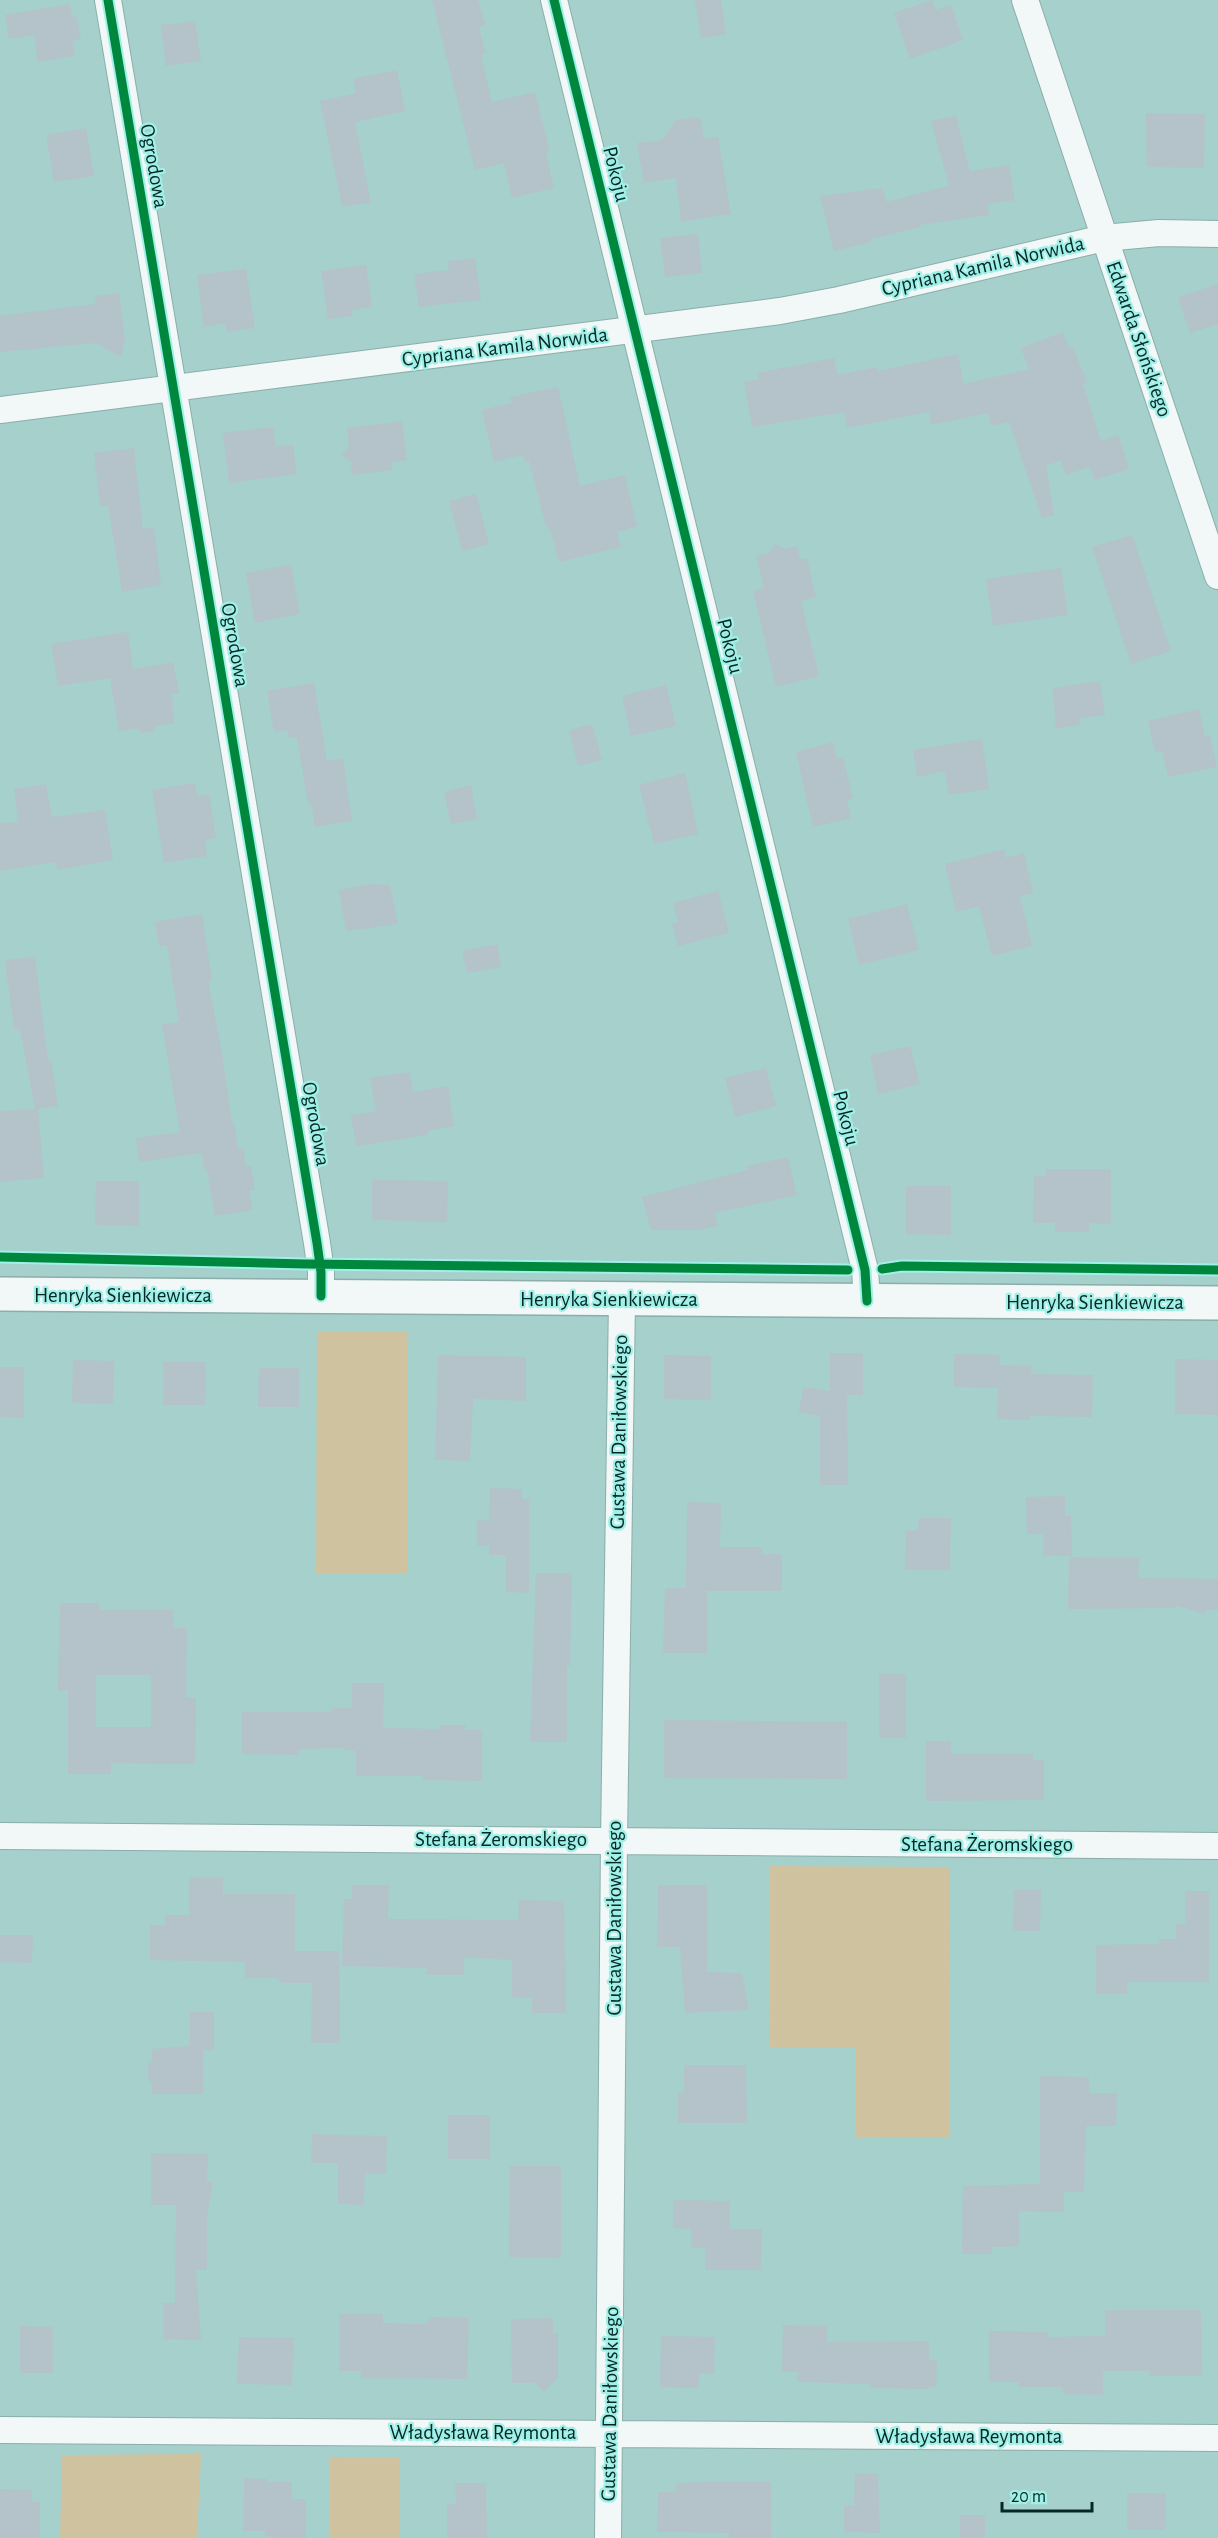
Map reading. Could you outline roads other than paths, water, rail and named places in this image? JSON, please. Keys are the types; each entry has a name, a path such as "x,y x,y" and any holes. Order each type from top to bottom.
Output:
{"street":[{"name":"Ogrodowa","path":"108,0 317,1243 321,1272 321,1296"},
{"name":"Pokoju","path":"554,0 865,1270 867,1301"},
{"name":"Edwarda Słońskiego","path":"1025,0 1218,576"},
{"name":"Cypriana Kamila Norwida","path":"0,410 636,331 802,307 1104,238 1159,233 1218,234"},
{"name":"Henryka Sienkiewicza","path":"0,1294 1218,1303"},
{"name":"Gustawa Daniłowskiego","path":"608,2538 614,1840 622,1299"},
{"name":"Stefana Żeromskiego","path":"0,1836 1218,1846"},
{"name":"Władysława Reymonta","path":"0,2430 1218,2438"}]}
